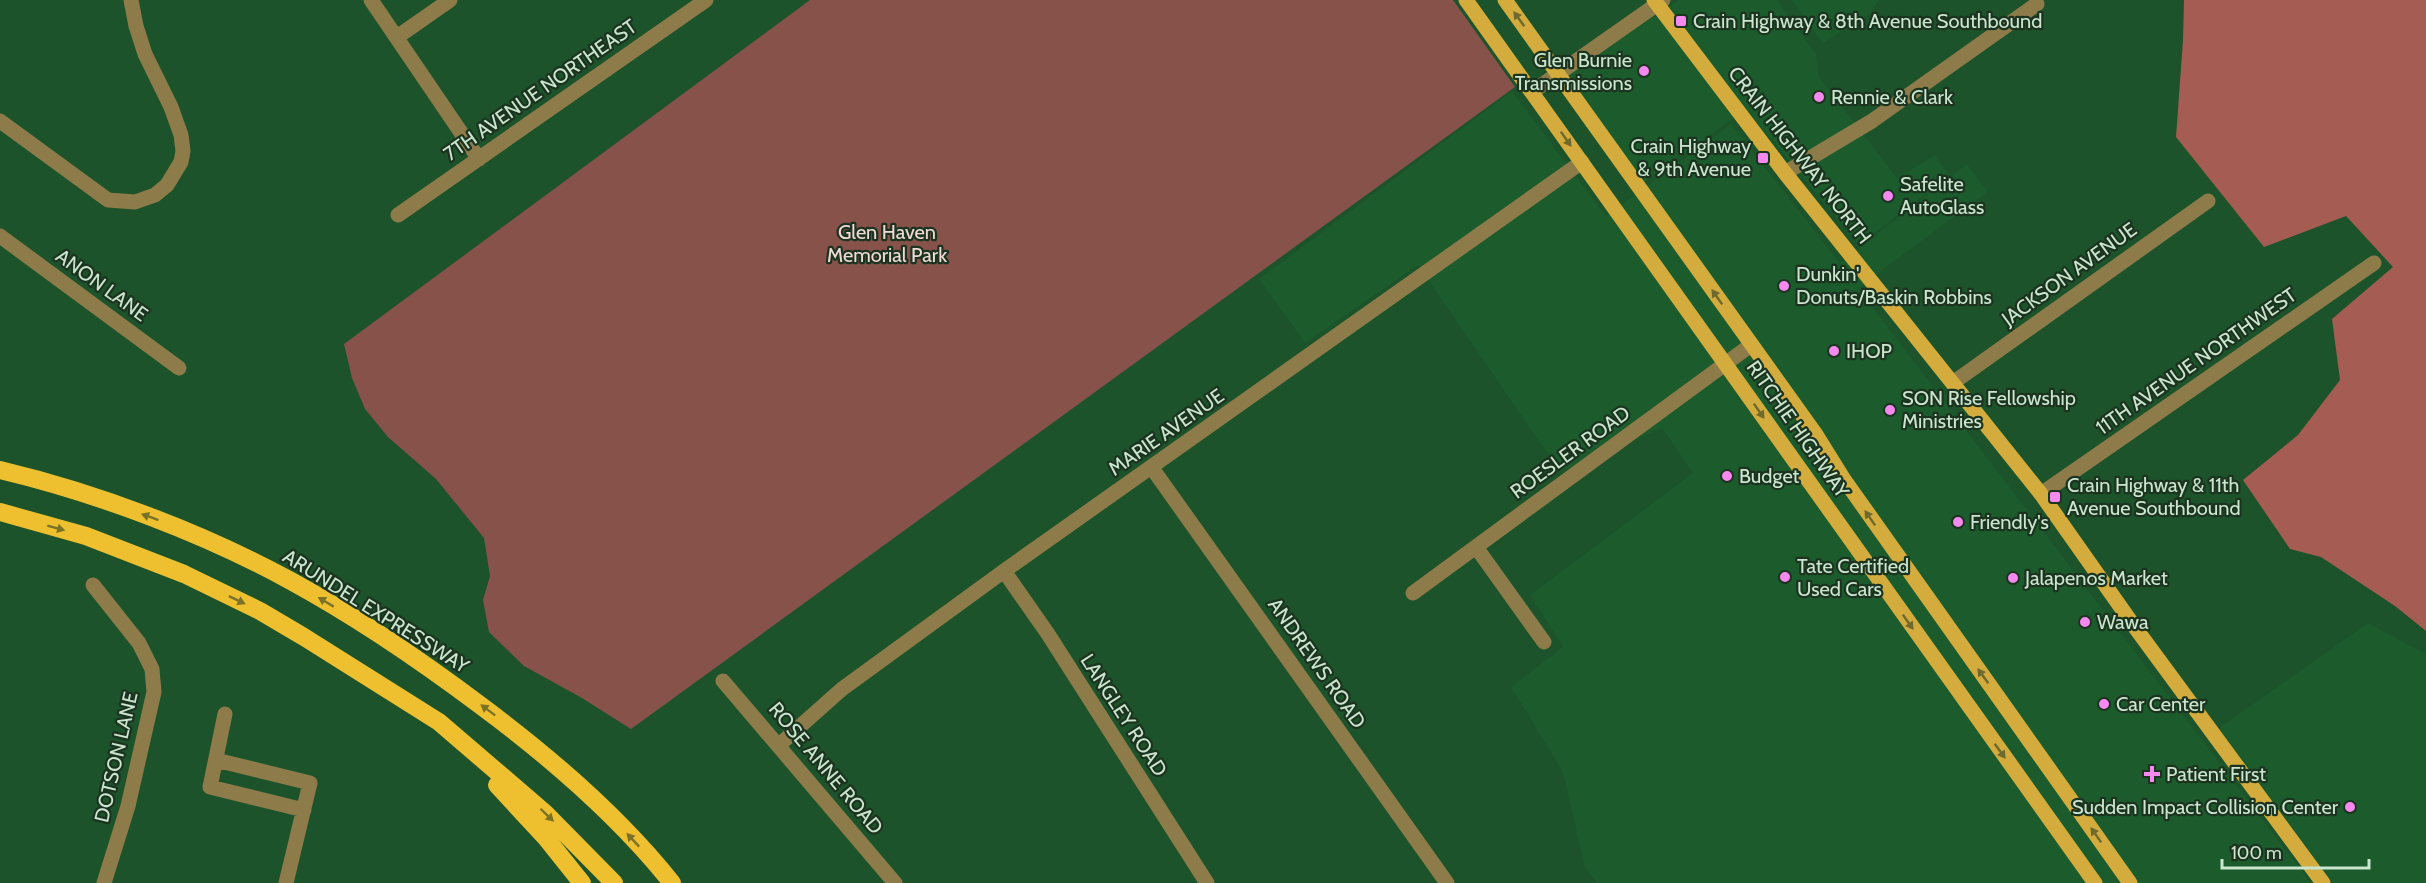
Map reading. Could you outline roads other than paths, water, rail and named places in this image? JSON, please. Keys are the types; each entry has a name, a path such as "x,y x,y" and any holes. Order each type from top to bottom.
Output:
{"highway":[{"name":"ARUNDEL EXPRESSWAY","path":"0,470 34,478 185,530 291,580 408,653 541,751 624,830 672,883"},
{"path":"0,512 86,536 184,574 260,611 439,722 545,813 614,883"},
{"path":"439,722 478,769 503,790 546,838 582,883"}],"main road":[{"name":"RITCHIE HIGHWAY","path":"1466,0 2095,883"},
{"name":"RITCHIE HIGHWAY","path":"1504,0 1815,433 1848,487 2130,883"},
{"name":"CRAIN HIGHWAY NORTH","path":"1658,1 1785,172 2041,494 2152,651 2322,882"}],"street":[{"path":"0,121 108,200 135,202 155,195 167,185 174,176 183,151 181,135 139,35 130,0"},
{"path":"371,0 479,159"},
{"path":"397,37 450,0"},
{"name":"7TH AVENUE NORTHEAST","path":"398,215 706,0"},
{"path":"1532,92 1658,1"},
{"path":"1785,172 1872,121 2037,4"},
{"name":"MARIE AVENUE","path":"779,745 842,689 1582,162"},
{"name":"JACKSON AVENUE","path":"1954,382 2208,201"},
{"name":"ANON LANE","path":"0,236 179,368"},
{"name":"11TH AVENUE NORTHWEST","path":"2041,494 2374,262"},
{"name":"ROESLER ROAD","path":"1413,592 1751,345"},
{"name":"ANDREWS ROAD","path":"1152,468 1447,883"},
{"path":"1476,547 1544,642"},
{"name":"LANGLEY ROAD","path":"1004,572 1048,634 1207,883"},
{"name":"DOTSON LANE","path":"93,585 139,643 152,669 154,692 128,806 105,883"},
{"name":"ROSE ANNE ROAD","path":"723,681 896,883"},
{"path":"225,714 210,787 304,810"},
{"path":"216,760 310,783 286,883"}],"place":[{"name":"Crain Highway & 8th Avenue Southbound","path":"1681,21"},
{"name":"Glen Burnie Transmissions","path":"1644,71"},
{"name":"Rennie & Clark","path":"1819,97"},
{"name":"Crain Highway & 9th Avenue","path":"1763,158"},
{"name":"Safelite AutoGlass","path":"1888,196"},
{"name":"Dunkin' Donuts/Baskin Robbins","path":"1784,286"},
{"name":"IHOP","path":"1834,351"},
{"name":"SON Rise Fellowship Ministries","path":"1890,410"},
{"name":"Budget","path":"1727,476"},
{"name":"Crain Highway & 11th Avenue Southbound","path":"2055,497"},
{"name":"Friendly's","path":"1958,522"},
{"name":"Tate Certified Used Cars","path":"1785,577"},
{"name":"Jalapenos Market","path":"2013,578"},
{"name":"Wawa","path":"2085,622"},
{"name":"Car Center","path":"2104,704"},
{"name":"Patient First","path":"2152,774"},
{"name":"Sudden Impact Collision Center","path":"2350,807"}],"park label":[{"name":"Glen Haven Memorial Park","path":"887,244"}]}
